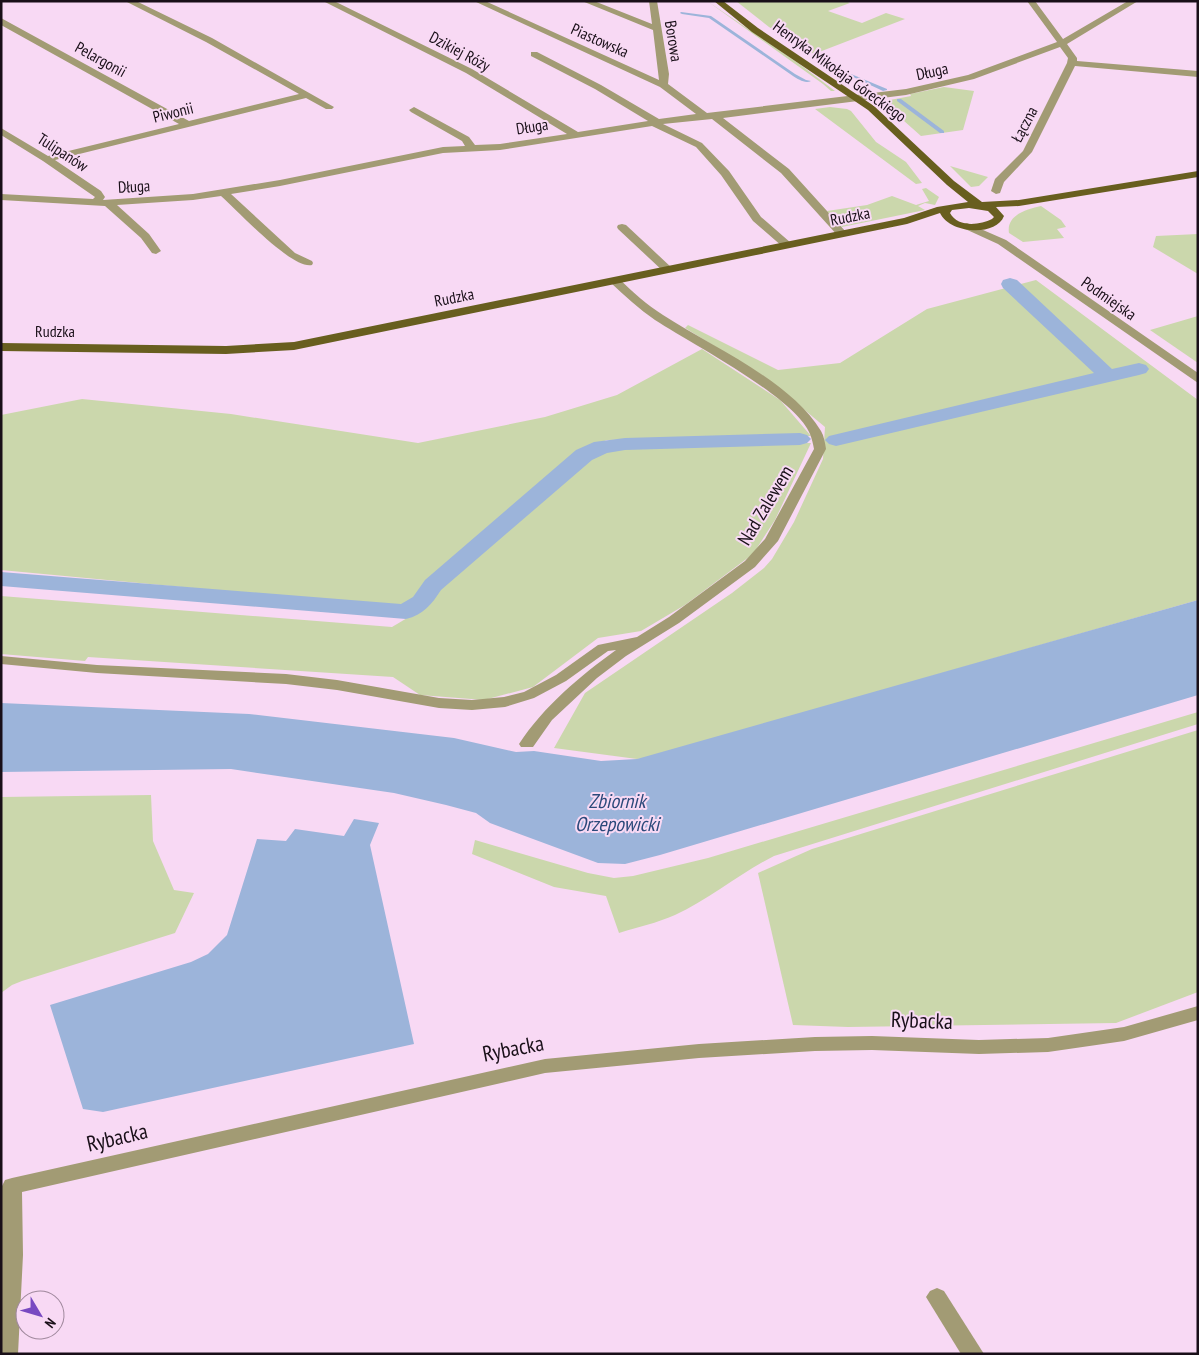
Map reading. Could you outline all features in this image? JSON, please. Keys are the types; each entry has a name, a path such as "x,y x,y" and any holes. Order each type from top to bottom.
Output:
{"main road":[{"name":"Henryka Mikołaja Góreckiego","path":"718,1 859,99 906,138 938,174 981,206 994,210 998,219"},
{"name":"Henryka Mikołaja Góreckiego","path":"938,174 951,208 946,212 946,217 961,225"},
{"path":"981,206 1019,203 1198,174"},
{"path":"998,219 1019,203"},
{"name":"Rudzka","path":"1,347 219,350 278,348 907,221 965,204 981,206"},
{"name":"Rudzka","path":"907,221 984,226 998,219"}],"street":[{"path":"129,1 209,40 329,107"},
{"name":"Dzikiej Róży","path":"326,1 469,71 576,135"},
{"name":"Piastowska","path":"478,1 663,85 750,142 785,171 842,234"},
{"path":"586,1 657,28"},
{"name":"Borowa","path":"653,1 664,74 663,85"},
{"path":"1031,1 1073,58 1072,63 1198,74"},
{"name":"Długa","path":"1,197 108,203 169,199 223,192 443,150 500,147 657,123 906,92 961,80 1062,43 1134,1"},
{"name":"Pelargonii","path":"1,21 187,124"},
{"path":"534,54 598,87 699,146 725,173 757,219 787,246"},
{"name":"Łączna","path":"996,191 999,181 1027,152 1072,63"},
{"name":"Piwonii","path":"47,159 307,95"},
{"path":"414,110 466,139 471,148"},
{"name":"Tulipanów","path":"1,131 98,192 100,197 96,202"},
{"path":"223,192 292,255 308,263"},
{"path":"108,203 145,236 156,251"},
{"path":"998,219 1002,242"},
{"name":"Podmiejska","path":"961,225 1002,242 1198,379"},
{"path":"622,227 668,270"},
{"name":"Nad Zalewem","path":"527,744 538,727 565,699 606,664 732,579 763,552 771,541 820,449 816,430 799,410 728,360 651,312 616,281"},
{"path":"1,660 97,669 286,679 336,685 440,703 477,705 505,702 528,695 561,678 606,646 643,640"},
{"name":"Rybacka","path":"7,1354 13,1255 12,1186 545,1066 609,1058 775,1046 856,1043 997,1047 1032,1046 1129,1034 1198,1013"},
{"path":"938,1297 974,1354"}],"green space":[{"path":"707,1 798,63 835,91 831,91"},
{"path":"736,1 845,1 850,3 828,11 862,23 886,13 905,19 814,54 769,27"},
{"path":"944,87 974,91 963,130 921,136 886,105 890,100"},
{"path":"830,107 851,111 876,142 906,162 922,183 916,184 815,109"},
{"path":"950,166 988,177 979,186 971,187"},
{"path":"926,188 939,197 935,205 925,203 918,206 925,210 842,227 827,211 867,205 892,196 916,205 929,201 922,189"},
{"path":"1041,206 1061,220 1066,227 1057,229 1064,238 1023,242 1009,233 1009,227 1014,217 1024,211"},
{"path":"1198,234 1198,274 1153,247 1156,236"},
{"path":"1036,280 1198,400 1198,600 646,758 637,759 554,748 585,693 732,593 764,568 772,559 794,522 823,459 825,427 765,377 685,328 688,325 778,370 840,363 927,309"},
{"path":"1198,316 1198,363 1150,330"},
{"path":"702,349 780,400 811,436 607,440 582,449 422,587 412,602 404,608 1,570 1,415 82,399 231,414 418,443 545,417 617,395"},
{"path":"811,443 775,520 753,554 685,605 641,631 598,638 533,687 484,700 420,695 393,677 88,657 85,661 1,654 1,596 392,627 429,605 439,586 595,453 638,446"},
{"path":"1198,712 1198,724 774,856 688,909 654,923 619,933 606,896 554,887 472,854 475,840 588,873 614,878 633,876 708,858"},
{"path":"1198,730 1198,992 1116,1023 848,1027 793,1025 758,873 812,849"},
{"path":"151,795 153,841 174,890 194,893 175,933 22,981 1,993 1,797"}],"water":[{"name":"Zbiornik Orzepowicki","path":"1198,600 1198,695 625,864 598,863 490,823 476,813 394,793 231,769 1,772 1,703 249,714 454,738 516,752 534,751 601,761 637,759"},
{"path":"354,819 379,823 370,845 414,1044 103,1112 83,1109 50,1005 191,962 208,954 227,935 257,839 286,841 295,829 344,836"}],"waterway":[{"path":"682,13 710,17 794,75 809,81"},
{"path":"844,76 851,75 885,90"},
{"path":"899,100 942,132"},
{"path":"1010,284 1108,376"},
{"path":"1108,376 1139,369"},
{"path":"836,440 1108,376"},
{"path":"1,579 406,612 421,602 433,585 584,455 602,447 625,444 800,439"}]}
